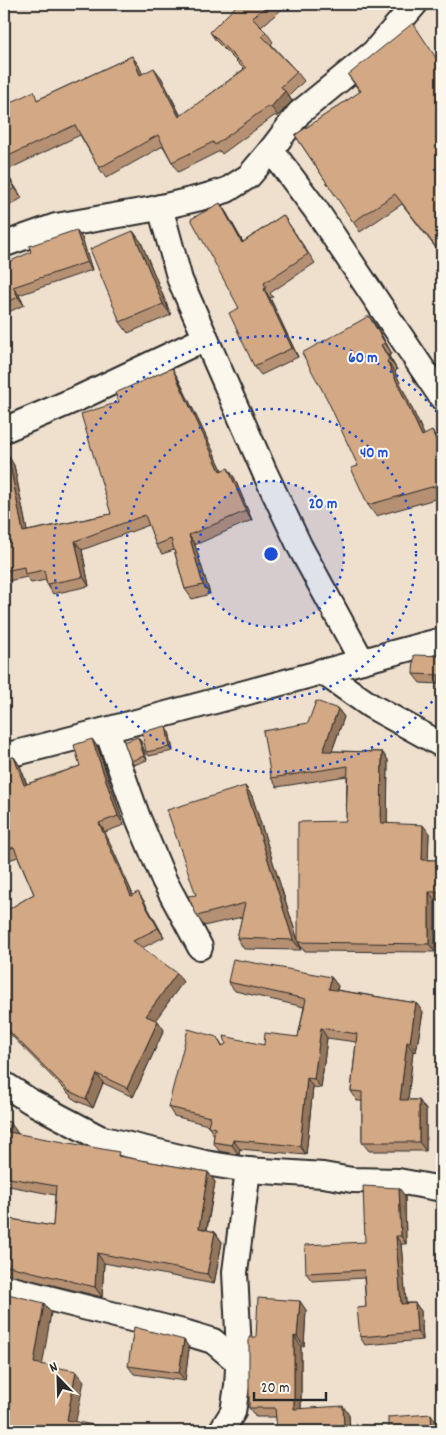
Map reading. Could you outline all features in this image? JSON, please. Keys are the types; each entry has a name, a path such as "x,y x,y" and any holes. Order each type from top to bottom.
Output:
{"street":[{"path":"4,242 8,243 56,226 160,207 227,190 248,176 272,150 299,113 374,52 415,4"},
{"path":"272,150 332,233 442,398"},
{"path":"160,207 180,280 265,473 300,547 362,661"},
{"path":"4,430 79,398 206,338"},
{"path":"4,756 107,731 321,671 442,640"},
{"path":"321,671 371,706 442,745"},
{"path":"107,731 138,818 164,880 200,947"},
{"path":"4,1084 30,1101 100,1138 205,1163 248,1170 315,1174 352,1180 398,1181 442,1189"},
{"path":"221,1431 232,1412 239,1363 235,1272 248,1170"},
{"path":"4,1288 196,1335 213,1341 239,1363"}],"building":[{"path":"238,4 269,4 252,18 266,32 262,36 297,72 281,87 285,91 271,107 267,107 215,145 213,142 172,162 158,135 99,168 75,125 4,158 4,106 34,91 37,100 132,56 140,75 154,68 179,117 246,68 210,32"},
{"path":"413,23 442,67 442,255 395,194 353,222 295,135 361,91 348,75"},
{"path":"4,170 15,188 4,195"},
{"path":"220,203 242,243 283,215 308,254 264,283 266,288 264,289 292,348 254,366 229,313 239,308 191,219"},
{"path":"76,230 87,262 13,287 18,297 4,304 4,264 31,252 29,246"},
{"path":"133,231 163,304 120,322 90,249"},
{"path":"369,316 385,343 381,345 389,359 387,361 422,436 432,431 442,453 442,484 368,505 351,468 358,466 327,399 302,353"},
{"path":"172,368 220,471 228,468 246,511 189,535 203,585 185,589 171,539 156,545 145,515 75,541 83,577 47,584 44,570 25,574 24,567 4,571 4,456 8,455 23,532 111,514 81,414 119,402 115,393"},
{"path":"414,655 442,656 442,716 437,716 439,675 413,674"},
{"path":"316,701 338,709 323,751 382,752 381,823 423,825 422,860 442,860 442,892 429,892 429,944 298,942 298,822 346,821 348,766 271,778 263,731 308,723"},
{"path":"166,726 170,747 146,752 142,732"},
{"path":"138,737 144,756 131,761 124,742"},
{"path":"92,739 118,816 99,823 131,896 138,892 158,928 133,941 177,973 146,1016 158,1021 127,1088 97,1074 86,1099 69,1091 4,1026 4,912 34,894 14,847 4,851 4,759 14,757 24,785 80,766 74,745"},
{"path":"245,786 293,940 237,938 245,903 197,916 188,896 196,895 167,810"},
{"path":"233,959 331,977 329,989 416,1003 410,1042 407,1042 400,1100 419,1100 419,1142 362,1142 362,1092 351,1091 357,1034 321,1028 314,1079 307,1078 300,1146 233,1140 232,1145 213,1142 215,1128 208,1126 210,1117 168,1107 188,1029 217,1037 222,1046 226,1044 224,1036 264,1045 265,1033 298,1037 306,999 228,982"},
{"path":"4,1121 10,1122 8,1132 119,1152 118,1156 208,1172 199,1228 215,1232 207,1274 97,1253 95,1287 4,1265 4,1218 53,1226 56,1186 4,1177"},
{"path":"363,1186 399,1188 401,1236 396,1236 401,1304 415,1303 417,1332 360,1337 357,1308 366,1307 364,1270 306,1273 305,1245 365,1242"},
{"path":"4,1293 44,1303 34,1363 76,1371 67,1420 124,1431 4,1431"},
{"path":"258,1298 300,1301 297,1337 294,1336 294,1409 343,1406 344,1431 277,1431 275,1408 249,1408 249,1337 256,1337"},
{"path":"134,1327 184,1340 179,1373 128,1366"},
{"path":"431,1414 432,1431 388,1431 388,1417"}]}
